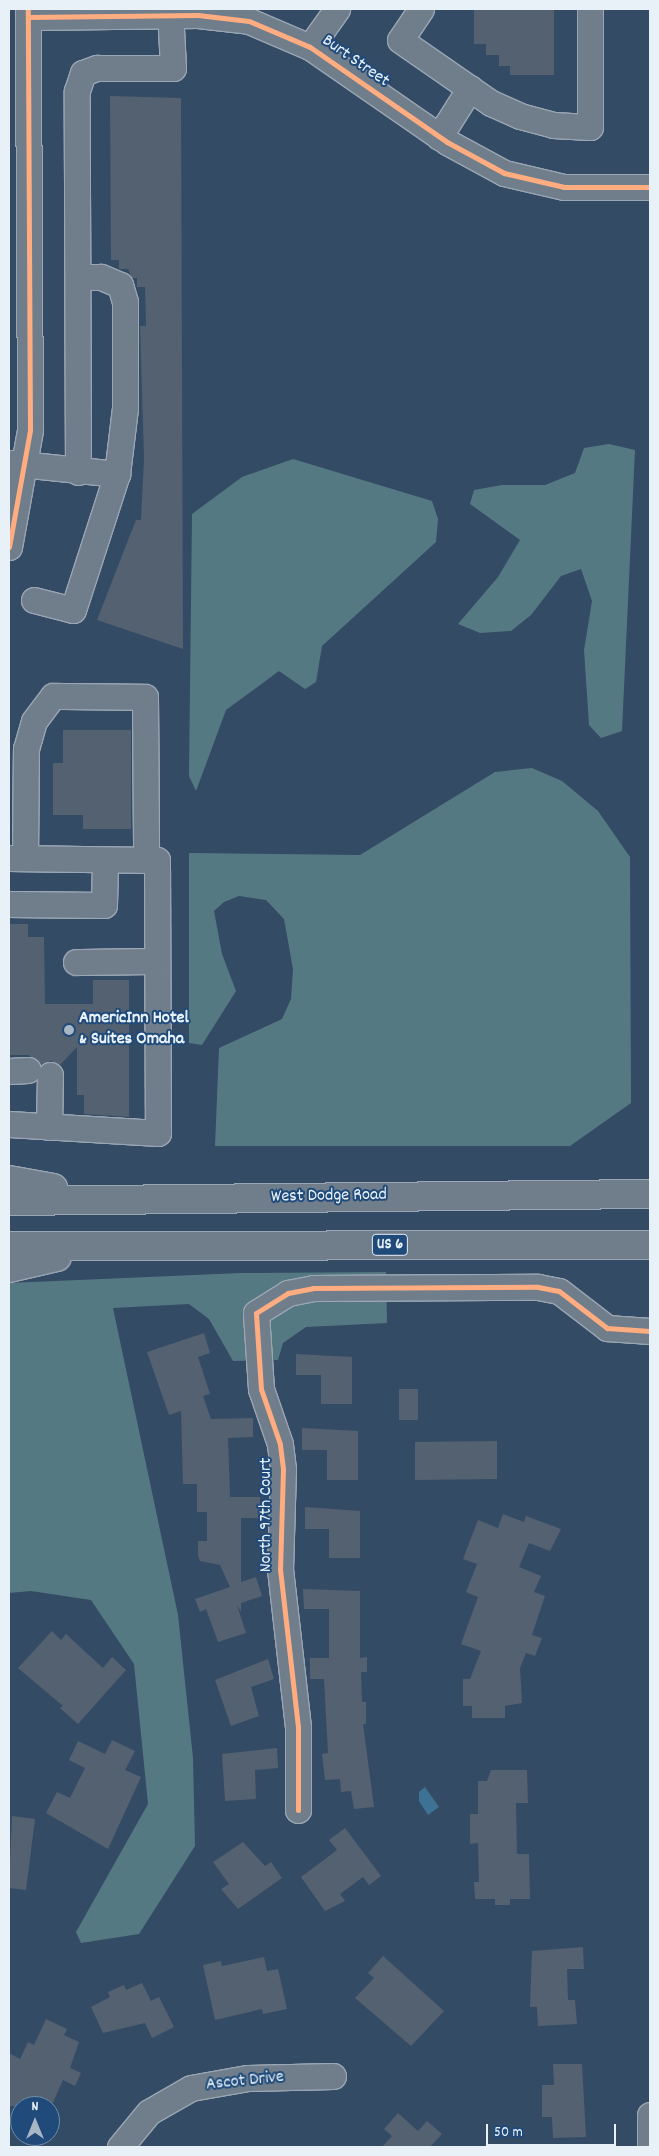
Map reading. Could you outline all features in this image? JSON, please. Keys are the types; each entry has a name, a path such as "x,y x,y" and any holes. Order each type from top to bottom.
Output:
{"highway":[{"path":"9,1180 131,1199"},
{"name":"West Dodge Road","path":"9,1201 650,1194"},
{"name":"US 6","path":"9,1246 650,1245"},
{"path":"9,1268 130,1246"}],"street":[{"path":"310,48 336,9"},
{"path":"421,9 400,40 470,88 520,116 553,125 590,127 590,9"},
{"path":"78,472 77,91 83,72 97,68 173,68 170,12"},
{"name":"Burt Street","path":"28,13 222,12 278,31 310,48 440,137 504,173 536,183 582,188 650,187"},
{"path":"9,547 14,467 31,388 28,13"},
{"path":"440,137 470,88"},
{"path":"34,600 73,610 117,474 125,408 126,302 120,285 101,277 78,277"},
{"path":"14,467 117,474"},
{"path":"9,1124 158,1133 157,860 146,860 105,860 17,858 26,749 34,721 53,696 145,697 146,860"},
{"path":"9,904 104,905 105,860"},
{"path":"76,962 157,961"},
{"path":"29,1072 49,1126"},
{"name":"North 97th Court","path":"298,1810 298,1727 280,1570 284,1469 280,1444 261,1389 256,1312 288,1293 313,1288 538,1288 559,1291 607,1328 650,1332"},
{"name":"Ascot Drive","path":"120,2147 149,2112 191,2088 235,2079 333,2076"},
{"path":"650,2115 650,2147"}],"green space":[{"path":"609,444 635,450 622,731 601,738 589,725 584,650 592,601 581,569 561,576 531,615 511,631 480,633 458,624 498,577 520,540 470,504 474,490 502,485 545,485 575,473 584,448"},
{"path":"293,459 432,501 438,519 436,542 322,646 316,682 305,689 279,671 226,710 196,791 189,776 192,514 242,477"},
{"path":"532,768 562,781 598,811 630,857 631,1103 570,1146 215,1146 219,1048 282,1019 291,999 293,969 284,919 266,900 239,896 224,902 214,911 222,954 236,991 202,1045 189,1043 189,853 360,855 495,772"},
{"path":"386,1272 387,1323 306,1327 283,1343 278,1360 233,1361 209,1319 189,1304 113,1308 178,1615 193,1758 195,1846 139,1934 81,1943 76,1932 148,1804 134,1664 91,1600 31,1591 9,1593 9,1283 241,1273"}],"water":[{"path":"425,1787 439,1807 428,1815 419,1801 419,1792"}],"building":[{"path":"474,9 554,9 554,75 510,75 510,66 499,66 499,55 486,55 486,44 474,44"},
{"path":"110,96 181,98 183,649 97,620 136,520 141,520 144,459 140,326 146,326 145,287 137,287 137,278 132,278 128,269 119,269 119,260 111,260"},
{"path":"63,730 131,730 131,829 83,829 83,815 53,815 53,763 63,763"},
{"name":"AmericInn Hotel & Suites Omaha","path":"9,924 28,924 28,937 44,937 45,1004 93,1004 93,980 129,980 129,1117 84,1114 84,1095 77,1095 77,1047 60,1065 51,1061 41,1064 28,1055 9,1055"},
{"path":"204,1333 210,1353 198,1357 210,1394 203,1396 211,1419 253,1418 253,1437 228,1438 230,1497 260,1497 260,1518 241,1518 241,1582 256,1577 262,1596 241,1603 241,1612 237,1605 246,1633 218,1642 206,1609 200,1612 195,1599 230,1587 220,1565 200,1561 198,1556 198,1541 207,1541 207,1512 197,1512 197,1484 183,1484 181,1411 169,1415 147,1352"},
{"path":"296,1354 352,1357 352,1404 321,1404 321,1375 296,1375"},
{"path":"399,1389 418,1389 418,1420 399,1420"},
{"path":"302,1428 358,1431 358,1480 327,1480 327,1450 302,1450"},
{"path":"497,1441 497,1479 415,1480 415,1442"},
{"path":"305,1507 360,1511 360,1558 329,1558 329,1529 305,1529"},
{"path":"503,1514 524,1522 526,1516 561,1529 550,1551 529,1543 519,1567 541,1576 534,1592 545,1596 532,1635 542,1638 535,1656 526,1653 520,1668 522,1703 505,1706 505,1718 472,1718 472,1706 463,1706 463,1679 470,1679 481,1651 461,1644 478,1597 466,1592 477,1564 463,1559 478,1520 498,1528"},
{"path":"303,1589 360,1591 360,1658 367,1657 367,1672 361,1672 362,1702 366,1702 366,1724 363,1724 374,1807 354,1809 351,1791 341,1792 340,1779 325,1780 322,1754 328,1753 324,1679 310,1679 310,1658 329,1658 329,1609 304,1609"},
{"path":"52,1631 61,1640 66,1634 103,1668 112,1657 126,1670 78,1724 60,1708 63,1706 18,1668"},
{"path":"268,1659 274,1679 251,1687 259,1716 231,1726 215,1680"},
{"path":"112,1740 135,1751 125,1770 141,1777 108,1849 46,1813 57,1792 70,1798 85,1768 69,1760 78,1741 105,1754"},
{"path":"277,1748 278,1768 255,1770 256,1799 225,1801 222,1754"},
{"path":"491,1770 527,1770 528,1803 516,1803 517,1854 529,1854 530,1899 510,1899 510,1905 495,1905 495,1899 475,1899 474,1882 479,1882 478,1843 470,1844 470,1814 478,1814 478,1781 487,1781"},
{"path":"12,1816 35,1819 26,1890 9,1888"},
{"path":"345,1828 381,1876 369,1885 363,1877 340,1894 345,1901 325,1911 301,1877 337,1850 329,1840"},
{"path":"243,1842 265,1866 271,1862 282,1878 238,1909 221,1889 229,1884 213,1862"},
{"path":"583,1947 584,1969 567,1969 568,2000 575,2000 577,2024 538,2026 537,2007 530,2007 532,1951"},
{"path":"383,1956 444,2011 411,2046 355,1998 374,1978 368,1973"},
{"path":"264,1957 267,1971 278,1969 287,2009 263,2014 262,2009 215,2020 203,1965 221,1961 222,1966"},
{"path":"142,1983 151,2001 159,1997 174,2027 152,2038 145,2023 103,2033 91,2007 110,1997 108,1992 124,1985 126,1990"},
{"path":"46,2019 67,2029 64,2035 79,2042 70,2068 81,2073 75,2086 63,2080 56,2096 10,2096 9,2106 9,2053 20,2059 28,2042 34,2045"},
{"path":"553,2064 582,2064 586,2137 553,2138 552,2117 542,2117 542,2085 554,2085"},
{"path":"398,2113 418,2131 427,2121 442,2134 430,2147 382,2147 392,2136 384,2129"}],"cycle path":[{"path":"9,547 30,430 28,9"},
{"path":"28,17 198,15 249,21 310,47 447,142 504,173 564,187 650,187"},
{"path":"298,1810 298,1727 280,1570 283,1469 280,1444 261,1389 256,1313 288,1293 313,1288 538,1287 559,1291 607,1328 650,1331"}],"place":[{"name":"AmericInn Hotel & Suites Omaha","path":"69,1030"}]}
